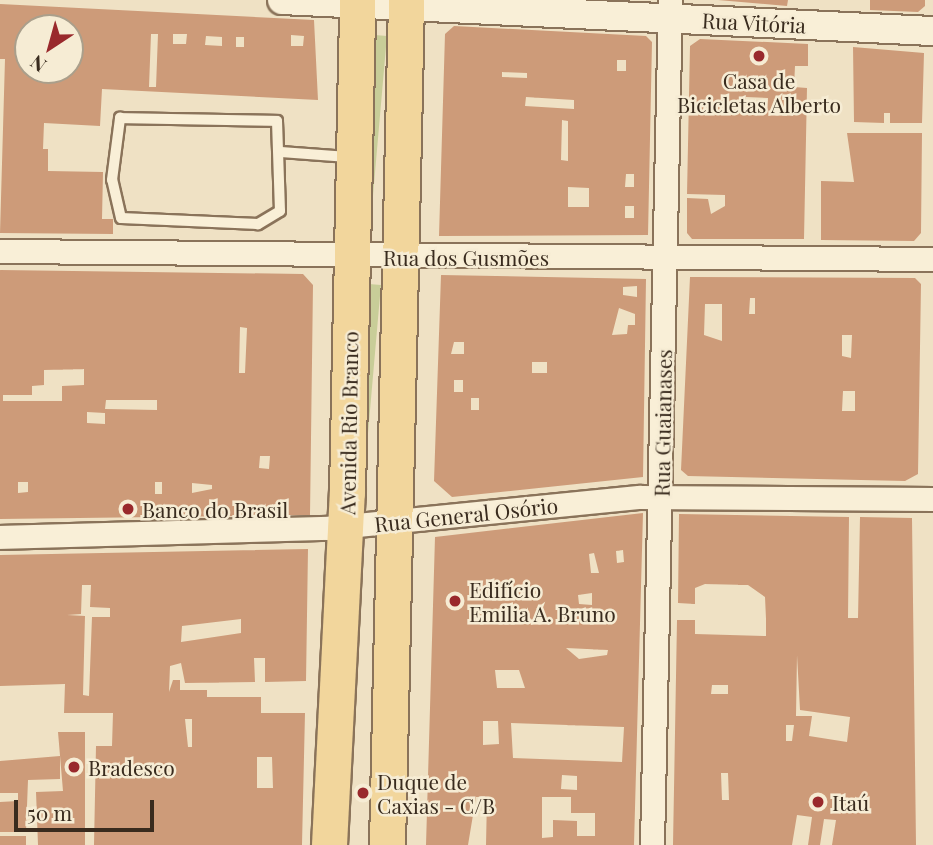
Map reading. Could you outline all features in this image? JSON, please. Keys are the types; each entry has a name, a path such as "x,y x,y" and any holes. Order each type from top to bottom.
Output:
{"main road":[{"name":"Avenida Rio Branco","path":"329,845 345,526 357,2"},
{"path":"387,845 406,3"}],"street":[{"name":"Rua Vitória","path":"282,0 670,9 933,31"},
{"name":"Rua Guaianases","path":"652,845 670,9"},
{"name":"Rua dos Gusmões","path":"0,251 400,257 933,260"},
{"name":"Rua General Osório","path":"0,537 345,526 661,497 933,499"}],"lane":[{"path":"120,118 271,119 280,128 281,152 280,211 273,219 129,222 114,210 113,148 120,118"},
{"path":"281,152 354,158"}],"green space":[{"path":"375,35 387,36 370,224 359,223"},
{"path":"369,284 381,285 363,490 351,489"}],"building":[{"path":"718,0 788,0 787,6"},
{"path":"870,0 925,0 925,6 918,12 870,10"},
{"path":"0,4 314,20 318,100 102,89 100,126 44,123 43,149 48,149 48,171 103,172 102,219 113,219 113,234 0,233 5,59 0,59","holes":["151,34 158,34 156,87 149,87","173,34 187,34 186,44 173,44","291,35 304,36 303,46 291,46","206,36 222,37 222,46 205,45","236,37 244,37 244,47 236,47"]},
{"path":"454,26 646,36 652,42 648,235 439,236 445,34","holes":["617,60 626,60 626,71 617,71","502,72 527,73 527,78 502,77","526,97 574,100 574,109 525,106","562,120 568,121 568,161 561,160","626,174 634,174 634,187 625,187","568,187 589,188 589,207 568,207","625,206 634,206 634,218 625,218"]},
{"path":"700,39 808,44 808,66 795,66 794,87 807,88 804,239 692,239 687,233 687,198 708,199 711,214 725,206 725,195 687,194 690,46","holes":["746,97 768,98 767,110 745,108"]},
{"path":"853,47 924,53 922,123 890,123 890,113 884,113 884,123 854,122"},
{"path":"847,133 922,133 921,233 914,241 821,240 821,181 854,182"},
{"path":"0,270 303,274 313,285 310,515 0,519","holes":["240,327 247,328 245,373 239,373","84,369 84,385 62,386 62,401 3,401 3,395 32,395 32,386 44,385 44,370","106,400 157,400 157,410 105,409","87,412 105,413 105,424 87,423","260,456 270,456 269,469 259,468","18,482 28,482 28,492 18,493","155,482 162,482 162,494 155,494","192,483 212,485 212,489 192,493"]},
{"path":"441,275 646,279 643,477 452,497 434,481","holes":["637,286 637,297 623,295 623,287","619,308 635,314 635,325 628,325 627,334 612,335","454,342 464,342 464,354 451,354","532,362 547,362 547,373 532,373","454,380 463,380 463,392 454,392","471,398 479,398 479,410 471,410"]},
{"path":"690,277 915,278 921,284 918,474 905,481 688,476 681,470","holes":["750,298 755,298 755,314 749,314","705,304 722,304 722,341 704,335","842,335 852,335 851,358 842,356","843,391 855,391 855,411 842,411"]},
{"path":"643,513 634,845 486,845 487,797 476,797 468,845 426,845 435,537","holes":["623,550 624,562 617,563 616,551","594,553 599,573 591,573 589,554","592,593 592,605 579,604 578,595","566,648 608,650 607,655 579,659","495,670 519,670 525,688 497,688","483,721 498,721 499,744 483,745","511,723 624,727 622,762 513,758","562,775 577,776 577,790 561,789","542,797 571,797 571,813 595,813 595,836 577,836 577,821 553,820 553,837 542,838"]},
{"path":"679,514 849,517 848,618 858,618 860,517 912,518 916,845 832,845 836,820 824,819 820,845 808,845 812,817 797,815 792,845 673,845 677,620 695,620 695,634 766,636 765,597 748,585 705,584 695,588 695,604 678,603","holes":["797,655 800,710 850,717 847,742 809,736 812,716 796,716","712,685 728,685 728,694 711,694","786,725 794,725 792,741 786,741","721,773 728,773 729,800 722,800"]},
{"path":"308,549 306,681 265,682 265,658 254,658 255,682 185,683 181,663 170,666 169,692 173,680 180,680 180,690 207,690 207,697 261,697 261,713 305,713 302,845 94,845 96,746 112,746 113,713 64,713 65,684 0,686 0,555","holes":["82,585 91,585 90,607 110,608 110,617 92,617 89,696 83,695 85,616 67,615 81,614","241,619 241,633 181,642 182,626","185,719 192,719 192,747 188,747","257,757 272,757 273,788 257,788"]},
{"name":"Bradesco","path":"58,732 85,732 85,845 38,845 36,792 63,791"},
{"path":"60,756 60,779 28,780 26,832 0,832 0,802 18,801 18,793 0,793 0,761"},
{"path":"0,836 26,836 26,845 0,845"}],"place":[{"name":"Casa de Bicicletas Alberto","path":"759,56"},
{"name":"Banco do Brasil","path":"128,509"},
{"name":"Edifício Emilia A. Bruno","path":"455,601"},
{"name":"Bradesco","path":"74,767"},
{"name":"Duque de Caxias - C/B","path":"363,793"},
{"name":"Itaú","path":"818,802"}]}
